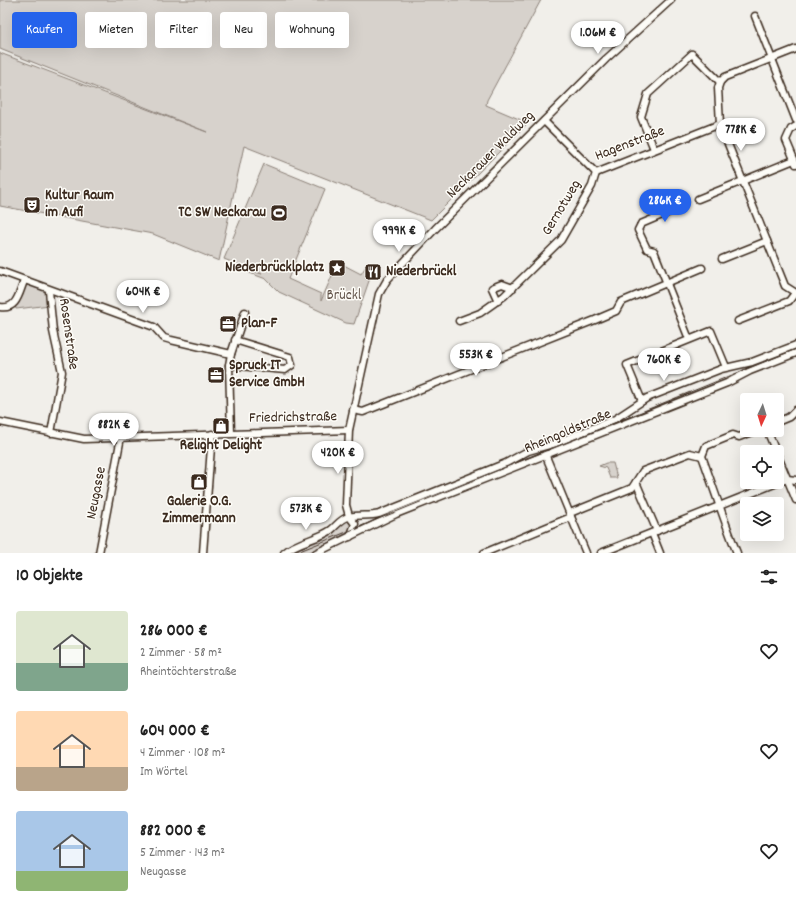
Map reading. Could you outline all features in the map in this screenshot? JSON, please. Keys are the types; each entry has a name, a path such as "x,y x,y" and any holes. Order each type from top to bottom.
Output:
{"street":[{"name":"Neckarauer Waldweg","path":"349,516 346,509 346,493 349,430 379,294 387,280 435,229 606,59 671,0"},
{"path":"754,16 796,120"},
{"path":"738,321 789,300 795,293 785,286 720,124 718,88 720,82 726,77 796,49"},
{"path":"654,149 641,117 648,94 692,54 720,82"},
{"name":"Hagenstraße","path":"544,121 596,173 720,124"},
{"path":"698,199 795,162 786,140 791,129 796,126"},
{"name":"Gernotweg","path":"459,321 480,313 498,301 561,240 592,186 596,173"},
{"path":"676,209 641,224 638,230 647,249 654,251 689,339"},
{"path":"722,259 767,241"},
{"name":"Friedrichstraße","path":"353,410 363,412 595,320 616,311 621,302 702,268"},
{"name":"Rosenstraße","path":"0,272 49,291 53,331 62,372 51,433"},
{"path":"0,307 10,307 15,304 24,281"},
{"path":"498,301 492,288 502,284 513,288"},
{"path":"49,291 154,327 164,338 230,354"},
{"path":"231,433 230,354 245,312"},
{"path":"642,401 627,365 689,339 711,331 726,367"},
{"path":"229,364 285,370 292,365 290,357 236,340"},
{"name":"Rheingoldstraße","path":"349,516 370,516 379,514 506,463 528,451 615,418 642,401 726,367 752,362 796,345"},
{"name":"Rheingoldstraße","path":"316,553 396,514 546,456 632,419 727,383 750,371 796,353"},
{"path":"784,420 789,418 796,410"},
{"name":"Friedrichstraße","path":"0,422 84,439 349,430"},
{"path":"203,553 212,434"},
{"path":"736,553 718,506 717,498 702,456 706,446 732,435 740,437"},
{"name":"Neugasse","path":"99,553 121,437"},
{"path":"542,446 586,553"},
{"path":"484,553 632,488 643,471 690,452 702,456"},
{"path":"784,471 796,500"},
{"path":"601,553 787,479 796,480"},
{"path":"636,482 660,553"},
{"path":"284,553 295,545 330,530 342,519 349,516 355,524 350,537"},
{"path":"291,553 295,545"},
{"path":"501,546 503,553"}],"green space":[{"path":"0,0 541,0 487,100 486,105 526,122 525,126 431,220 244,146 219,261 153,234 0,206 0,53 207,132 0,49"},
{"name":"TC SW Neckarau","path":"264,164 325,189 288,279 321,294 321,301 338,262 361,274 368,263 375,263 380,266 370,278 354,324 346,323 279,292 266,279 247,272 248,269 262,274 224,259"},
{"path":"24,281 49,291 50,305 16,309 15,304"},
{"path":"606,463 613,463 617,478 610,478 606,468 599,466"},
{"path":"347,520 352,525 347,533 308,553 294,553 300,548 328,537"}],"tram line":[{"path":"295,553 796,349"}],"place":[{"name":"Kultur Raum im Aufi","path":"32,205"},
{"name":"TC SW Neckarau","path":"279,213"},
{"name":"Niederbrücklplatz","path":"337,268"},
{"name":"Niederbrückl","path":"373,272"},
{"name":"Plan-F","path":"228,324"},
{"name":"Spruck IT Service GmbH","path":"216,375"},
{"name":"Relight Delight","path":"221,426"},
{"name":"Galerie O.G. Zimmermann","path":"199,482"}],"park label":[{"name":"Brückl","path":"344,296"}]}
